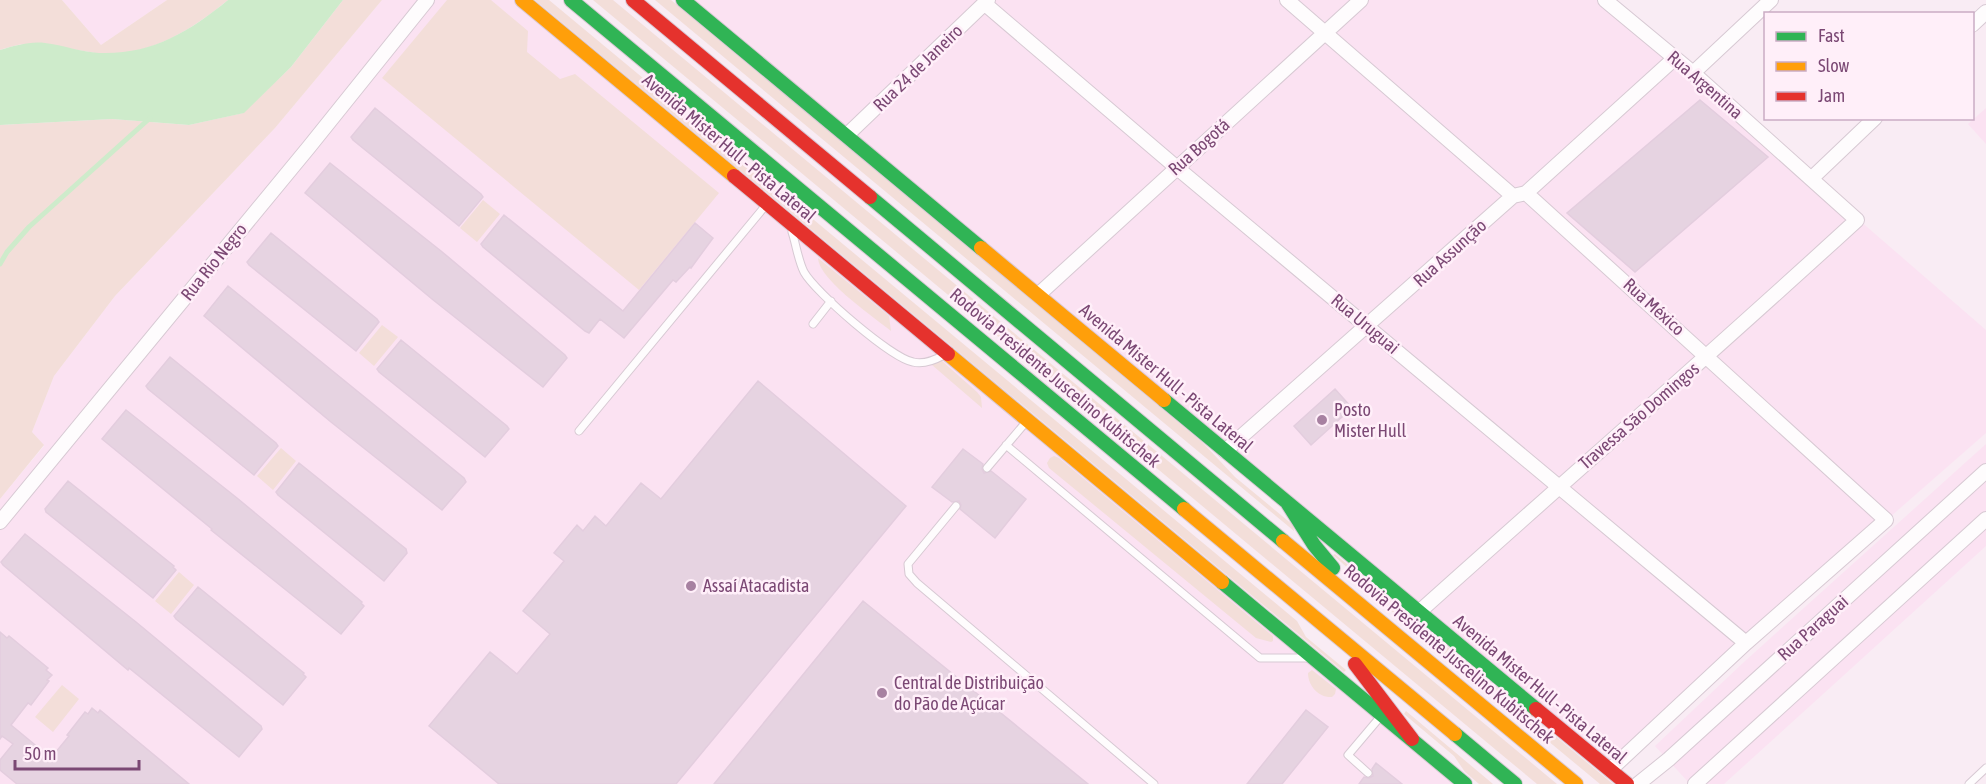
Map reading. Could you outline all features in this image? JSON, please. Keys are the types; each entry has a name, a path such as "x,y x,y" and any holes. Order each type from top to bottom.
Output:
{"main road":[{"name":"Avenida Mister Hull - Pista Lateral","path":"522,0 1465,784"},
{"name":"Rodovia Presidente Juscelino Kubitschek","path":"571,0 1515,784"},
{"name":"Rodovia Presidente Juscelino Kubitschek","path":"633,0 1576,784"},
{"name":"Avenida Mister Hull - Pista Lateral","path":"683,0 1627,784"},
{"path":"1288,504 1314,545 1365,608"},
{"path":"1328,628 1412,739"}],"street":[{"name":"Rua Rio Negro","path":"0,522 316,139 427,0"},
{"name":"Rua México","path":"1287,0 1325,34 1520,194 1708,356 1886,520 1746,643"},
{"name":"Rua Bogotá","path":"1038,295 1176,166 1361,0"},
{"name":"Rua Argentina","path":"1605,0 1675,58 1857,220"},
{"path":"1693,74 1771,0"},
{"name":"Rua 24 de Janeiro","path":"847,135 986,2"},
{"name":"Rua Uruguai","path":"986,2 1176,166 1746,643"},
{"path":"1974,23 1986,12"},
{"name":"Rua Assunção","path":"1225,451 1675,58"},
{"path":"1812,178 1873,120"},
{"name":"Travessa São Domingos","path":"1419,612 1708,356 1857,220"},
{"name":"Rua Paraguai","path":"1638,784 1669,759 1986,471"},
{"name":"Rua Paraguai","path":"1695,784 1986,519"},
{"path":"1610,770 1746,643"}],"lane":[{"path":"579,431 767,203"},
{"path":"789,221 804,272 831,301 880,343 913,362 932,362 948,353"},
{"path":"813,324 831,301"},
{"path":"987,468 1028,420"},
{"path":"1006,446 1260,658 1313,657"},
{"path":"956,506 908,564 909,574 1154,784"},
{"path":"1368,772 1348,755 1382,714"},
{"path":"1969,784 1986,768"}],"shaded area":[{"path":"0,0 62,0 101,45 167,0 228,0 183,32 149,47 114,54 25,44 0,50"},
{"path":"62,0 167,0 101,45"},
{"path":"228,0 343,0 291,67 244,113 189,125 112,119 0,125 0,50 22,44 39,43 99,53 136,50 152,46 184,31"},
{"path":"343,0 382,0 275,128 115,296 54,376 32,432 44,445 0,499 0,125 112,119 189,125 243,113 291,67"},
{"path":"382,0 522,0 1465,784 0,784 0,499 44,446 32,432 54,376 115,296 275,128"},
{"path":"447,0 491,0 528,31 527,52 560,79 575,74 719,193 639,290 382,78"},
{"path":"535,0 549,0 1297,621 1306,637 1346,670 1344,672"},
{"path":"593,0 613,0 1557,784 1537,784"},
{"path":"655,0 671,0 1203,443 1235,477 1293,525 1294,531"},
{"path":"683,0 1605,0 1986,330 1986,433 1746,643 1610,770"},
{"path":"1986,108 1986,144 1968,124"},
{"path":"483,200 500,214 477,242 460,228"},
{"path":"818,258 889,316 891,331 827,277"},
{"path":"382,325 398,337 374,366 359,353"},
{"path":"942,361 977,392 981,397 982,408 932,365"},
{"path":"1986,444 1986,546 1724,784 1690,784 1655,746 1744,662"},
{"path":"281,448 296,461 273,490 257,476"},
{"path":"1054,456 1273,636 1273,641 1256,638 1049,468 1047,463"},
{"path":"1335,554 1613,784 1600,784 1389,609 1384,600 1333,555"},
{"path":"179,572 194,585 171,614 155,601"},
{"path":"1312,670 1336,689 1332,697 1323,696 1312,687 1308,673"},
{"path":"62,685 79,699 53,732 35,717"},
{"path":"1406,711 1493,784 1479,784 1465,772 1454,756 1404,714"}],"building":[{"path":"1700,100 1768,157 1635,272 1567,213"},
{"path":"375,108 481,194 483,197 459,226 353,140 351,137"},
{"path":"330,163 441,251 565,355 567,358 543,387 432,299 305,193"},
{"path":"504,215 623,311 695,223 713,238 691,268 676,282 673,280 624,338 600,319 589,333 585,331 483,247 481,244"},
{"path":"271,233 377,319 379,322 356,351 249,265 247,262"},
{"path":"228,286 464,478 466,482 442,510 331,422 204,316"},
{"path":"401,340 507,426 509,429 485,457 379,372 377,369"},
{"path":"170,357 276,443 278,446 254,475 148,389 146,386"},
{"name":"Assaí Atacadista","path":"758,381 906,506 676,784 499,784 429,726 490,652 517,674 550,634 523,611 564,561 554,553 577,525 583,531 595,516 606,526 641,483 661,499"},
{"path":"1335,389 1352,408 1311,445 1294,426"},
{"path":"126,410 362,602 364,606 341,634 102,439"},
{"path":"963,449 983,464 984,473 991,471 1026,499 995,538 960,509 959,501 952,502 932,487"},
{"path":"299,463 406,549 407,553 384,581 278,495 276,492"},
{"path":"68,481 174,566 176,570 153,598 46,512 45,509"},
{"path":"25,534 261,726 262,729 239,757 129,668 128,670 3,565 1,562"},
{"path":"198,587 304,673 306,677 283,705 176,619 174,616"},
{"name":"Central de Distribuição do Pão de Açúcar","path":"863,601 1088,784 714,784"},
{"path":"0,632 7,638 9,636 48,668 46,670 52,675 31,705 28,703 11,725 51,758 85,712 88,714 92,708 98,713 100,710 189,784 17,784 0,770 0,760 13,744 2,736 0,739"},
{"path":"1306,710 1328,727 1282,784 1247,784"},
{"path":"1376,763 1402,784 1359,784 1364,777 1373,776 1372,769"}],"waterway":[{"path":"0,264 7,252 29,227 150,118"}],"traffic: fast":[{"path":"571,0 1184,509"},
{"path":"683,0 981,248"},
{"path":"870,197 1283,541"},
{"path":"1164,400 1536,709"},
{"path":"1288,504 1314,545 1333,568"},
{"path":"1222,582 1465,784"},
{"path":"1455,734 1515,784"}],"traffic: slow":[{"path":"522,0 734,176"},
{"path":"981,248 1164,400"},
{"path":"948,354 1222,582"},
{"path":"1184,509 1455,734"},
{"path":"1283,541 1576,784"}],"traffic: jam":[{"path":"633,0 870,197"},
{"path":"734,176 948,354"},
{"path":"1355,664 1412,739"},
{"path":"1536,709 1627,784"}],"place":[{"name":"Posto Mister Hull","path":"1322,420"},
{"name":"Assaí Atacadista","path":"691,586"},
{"name":"Central de Distribuição do Pão de Açúcar","path":"882,693"}]}
